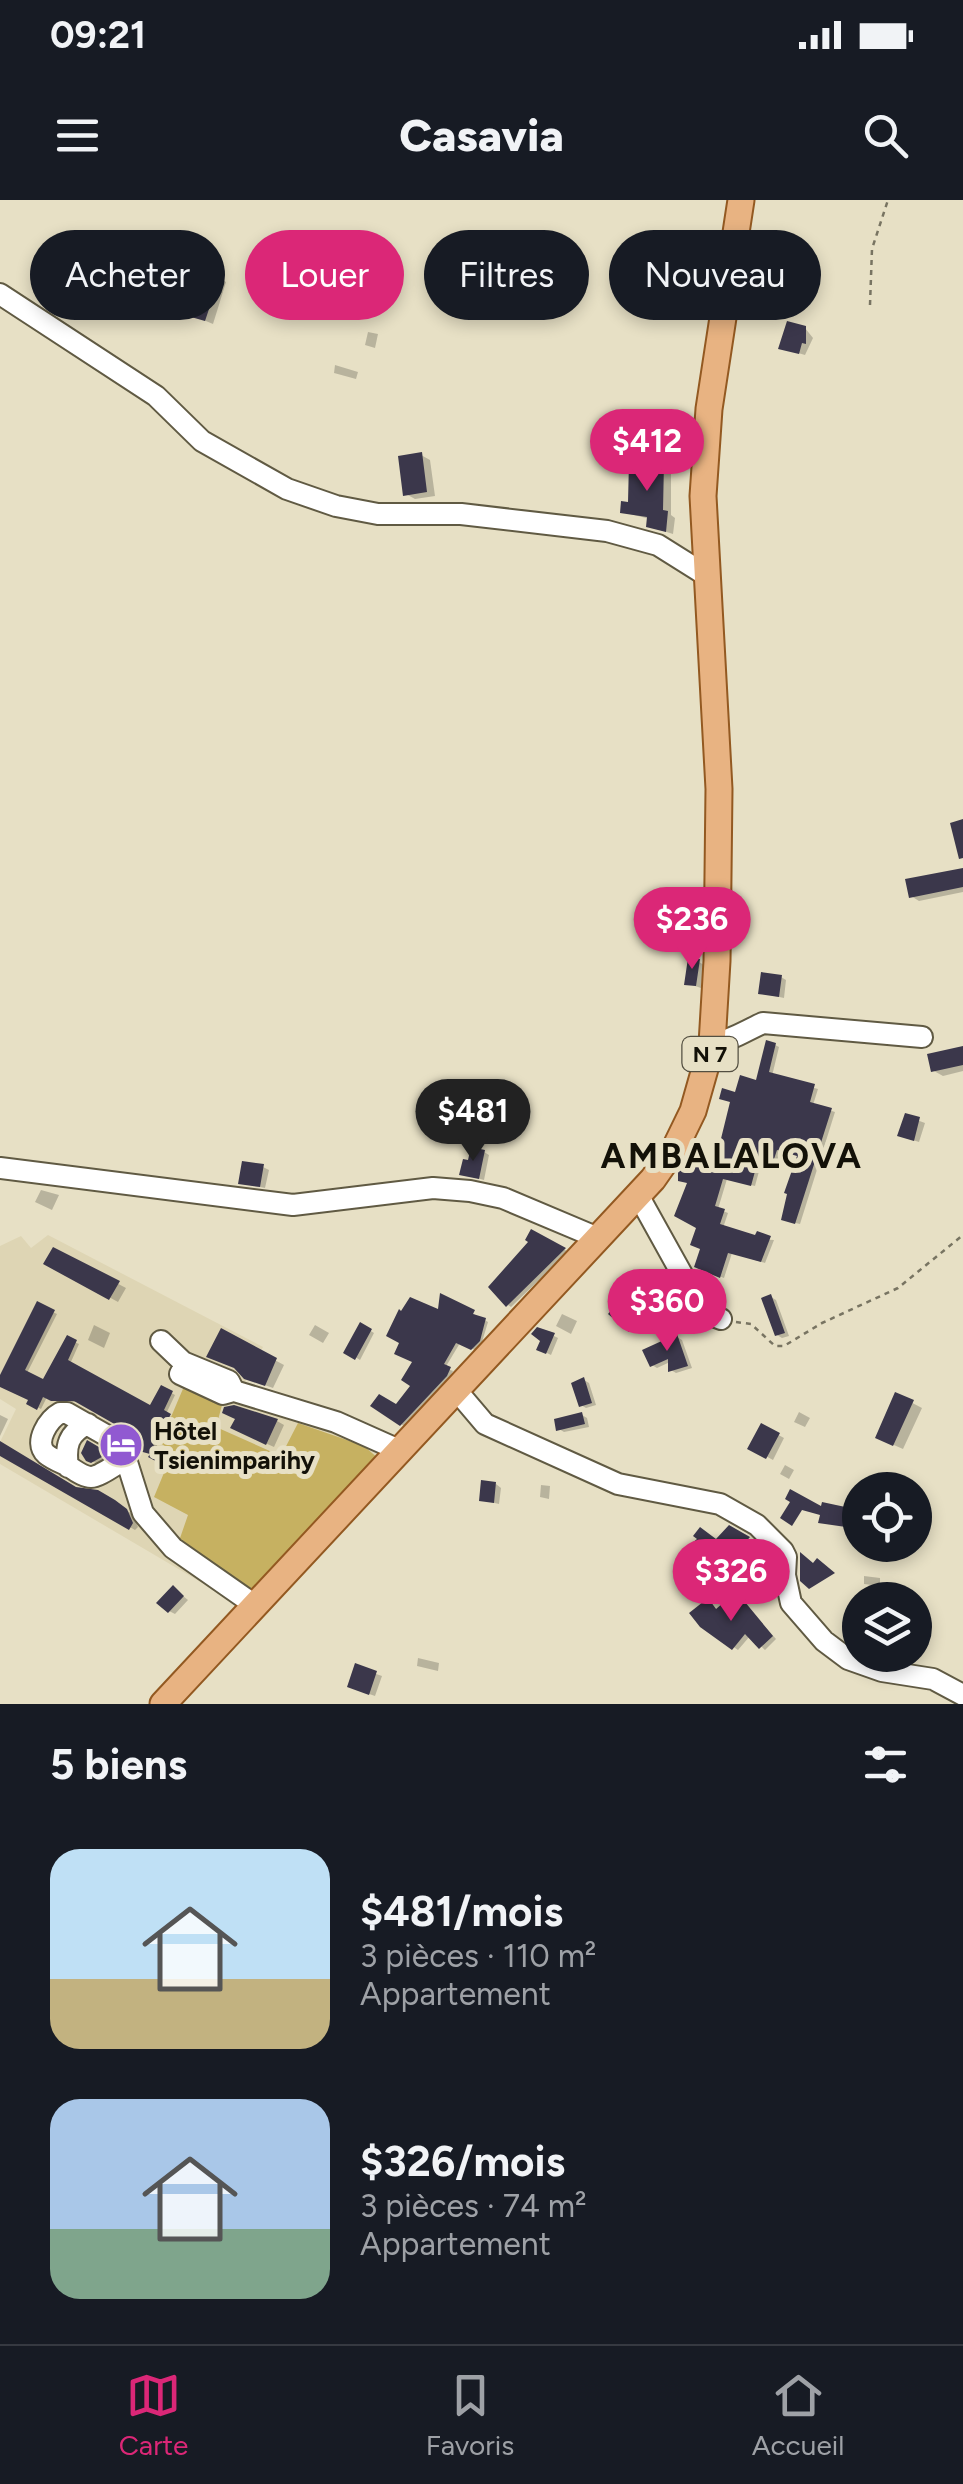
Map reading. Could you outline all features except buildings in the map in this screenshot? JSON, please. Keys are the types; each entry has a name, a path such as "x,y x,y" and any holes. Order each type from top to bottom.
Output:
{"main road":[{"name":"N 7","path":"163,1704 638,1195 676,1146 705,1078 712,1044 719,862 704,496 709,409 741,200"}],"street":[{"path":"0,294 156,396 202,441 287,489 336,506 378,514 461,514 607,532 658,545 709,577"},
{"path":"712,1044 732,1041 764,1023 922,1037"},
{"path":"0,1168 293,1205 433,1188 470,1191 504,1198 598,1238"},
{"path":"638,1195 703,1312 721,1319"},
{"path":"160,1341 183,1362 229,1381 231,1390"},
{"path":"180,1374 223,1394 231,1390 336,1422 401,1452"},
{"path":"457,1391 485,1424 618,1484 720,1504 757,1525 786,1557 791,1602 824,1642 848,1659 882,1671 933,1678 963,1695"},
{"path":"119,1454 104,1472 88,1477 46,1454 41,1446 46,1427 60,1412 88,1424 119,1454 143,1513 173,1548 256,1606"},
{"path":"68,1466 69,1441 76,1430 88,1424"},
{"path":"46,1427 69,1441"}],"path":[{"path":"870,305 872,249 888,200"},
{"path":"721,1319 751,1324 776,1346 784,1346 822,1323 898,1288 963,1235"}],"shaded area":[{"path":"48,1235 263,1347 243,1386 396,1443 243,1607 0,1464 0,1442 16,1409 0,1399 0,1246 21,1236 31,1248"},
{"path":"185,1384 224,1398 216,1427 281,1456 298,1423 364,1446 380,1460 256,1593 179,1541 188,1515 154,1497 173,1451 160,1443"}],"place":[{"name":"Hôtel Tsienimparihy","path":"121,1445"}],"district":[{"name":"AMBALALOVA","path":"732,1156"}]}
